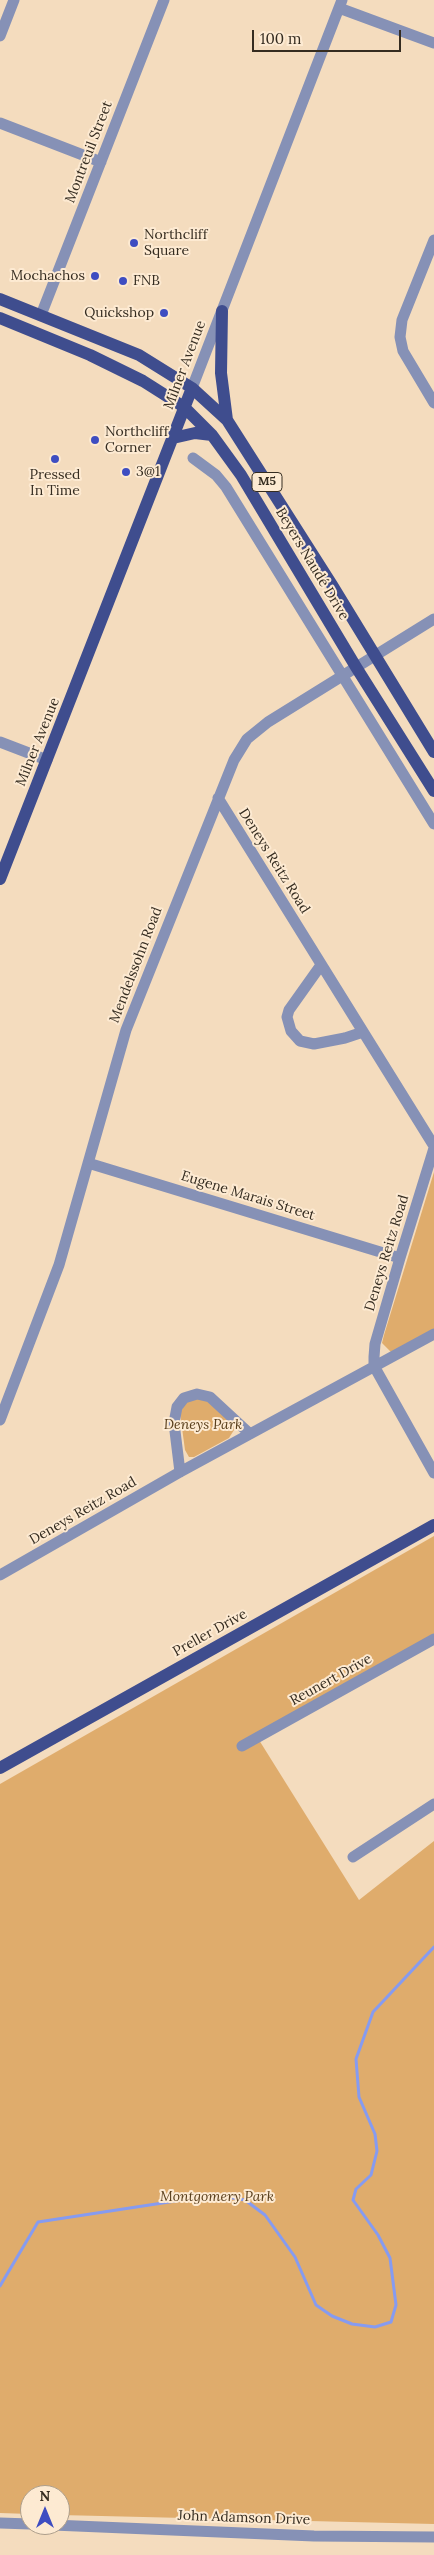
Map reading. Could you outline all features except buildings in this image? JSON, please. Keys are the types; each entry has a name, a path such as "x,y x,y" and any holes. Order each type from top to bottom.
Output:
{"main road":[{"name":"Beyers Naudé Drive","path":"0,299 139,355 192,388 227,420 238,434 434,752"},
{"path":"222,311 221,373 227,420"},
{"name":"Beyers Naudé Drive","path":"0,318 123,369 184,407 212,435 241,475 356,667 434,792"},
{"name":"Milner Avenue","path":"0,880 192,388"},
{"path":"173,438 195,433 212,435"},
{"name":"Preller Drive","path":"0,1768 434,1525"}],"street":[{"path":"0,36 14,0"},
{"name":"Montreuil Street","path":"41,314 164,0"},
{"path":"340,4 434,43"},
{"name":"Milner Avenue","path":"192,388 340,4"},
{"path":"0,123 101,162"},
{"path":"434,240 402,320 400,337 403,351 434,403"},
{"path":"193,458 216,475 226,486 434,824"},
{"name":"Mendelssohn Road","path":"0,1420 57,1272 126,1030 218,798 239,750 255,731 434,619"},
{"path":"0,742 47,760"},
{"name":"Deneys Reitz Road","path":"218,798 434,1147 375,1344 374,1366"},
{"path":"321,965 289,1010 287,1017 291,1030 300,1041 314,1044 345,1038 363,1032"},
{"name":"Eugene Marais Street","path":"88,1164 400,1258"},
{"name":"Deneys Reitz Road","path":"0,1575 180,1472 434,1334"},
{"path":"374,1366 434,1473"},
{"path":"180,1472 174,1423 176,1408 184,1398 197,1394 210,1397 250,1434"},
{"name":"Reunert Drive","path":"242,1746 434,1639"},
{"path":"352,1856 434,1804"},
{"path":"0,2523 20,2524"},
{"name":"John Adamson Drive","path":"70,2526 314,2536 434,2537"}],"green space":[{"path":"434,1172 434,1331 391,1352 382,1343"},
{"name":"Deneys Park","path":"204,1397 235,1427 229,1438 194,1457 189,1457 185,1450 180,1413 186,1402"},
{"name":"Montgomery Park","path":"434,1536 434,1638 259,1740 359,1900 434,1841 434,2524 70,2515 70,2485 20,2485 20,2514 0,2513 0,1784"}],"waterway":[{"path":"0,2286 38,2222 215,2195 245,2200 265,2215 295,2257 316,2305 332,2316 352,2324 375,2327 391,2322 396,2305 390,2258 378,2235 353,2200 356,2189 371,2175 377,2151 375,2134 359,2097 356,2059 373,2012 434,1947"}],"place":[{"name":"Northcliff Square","path":"134,243"},
{"name":"Mochachos","path":"95,276"},
{"name":"FNB","path":"123,281"},
{"name":"Quickshop","path":"164,313"},
{"name":"Northcliff Corner","path":"95,440"},
{"name":"Pressed In Time","path":"55,459"},
{"name":"3@1","path":"126,472"}]}
